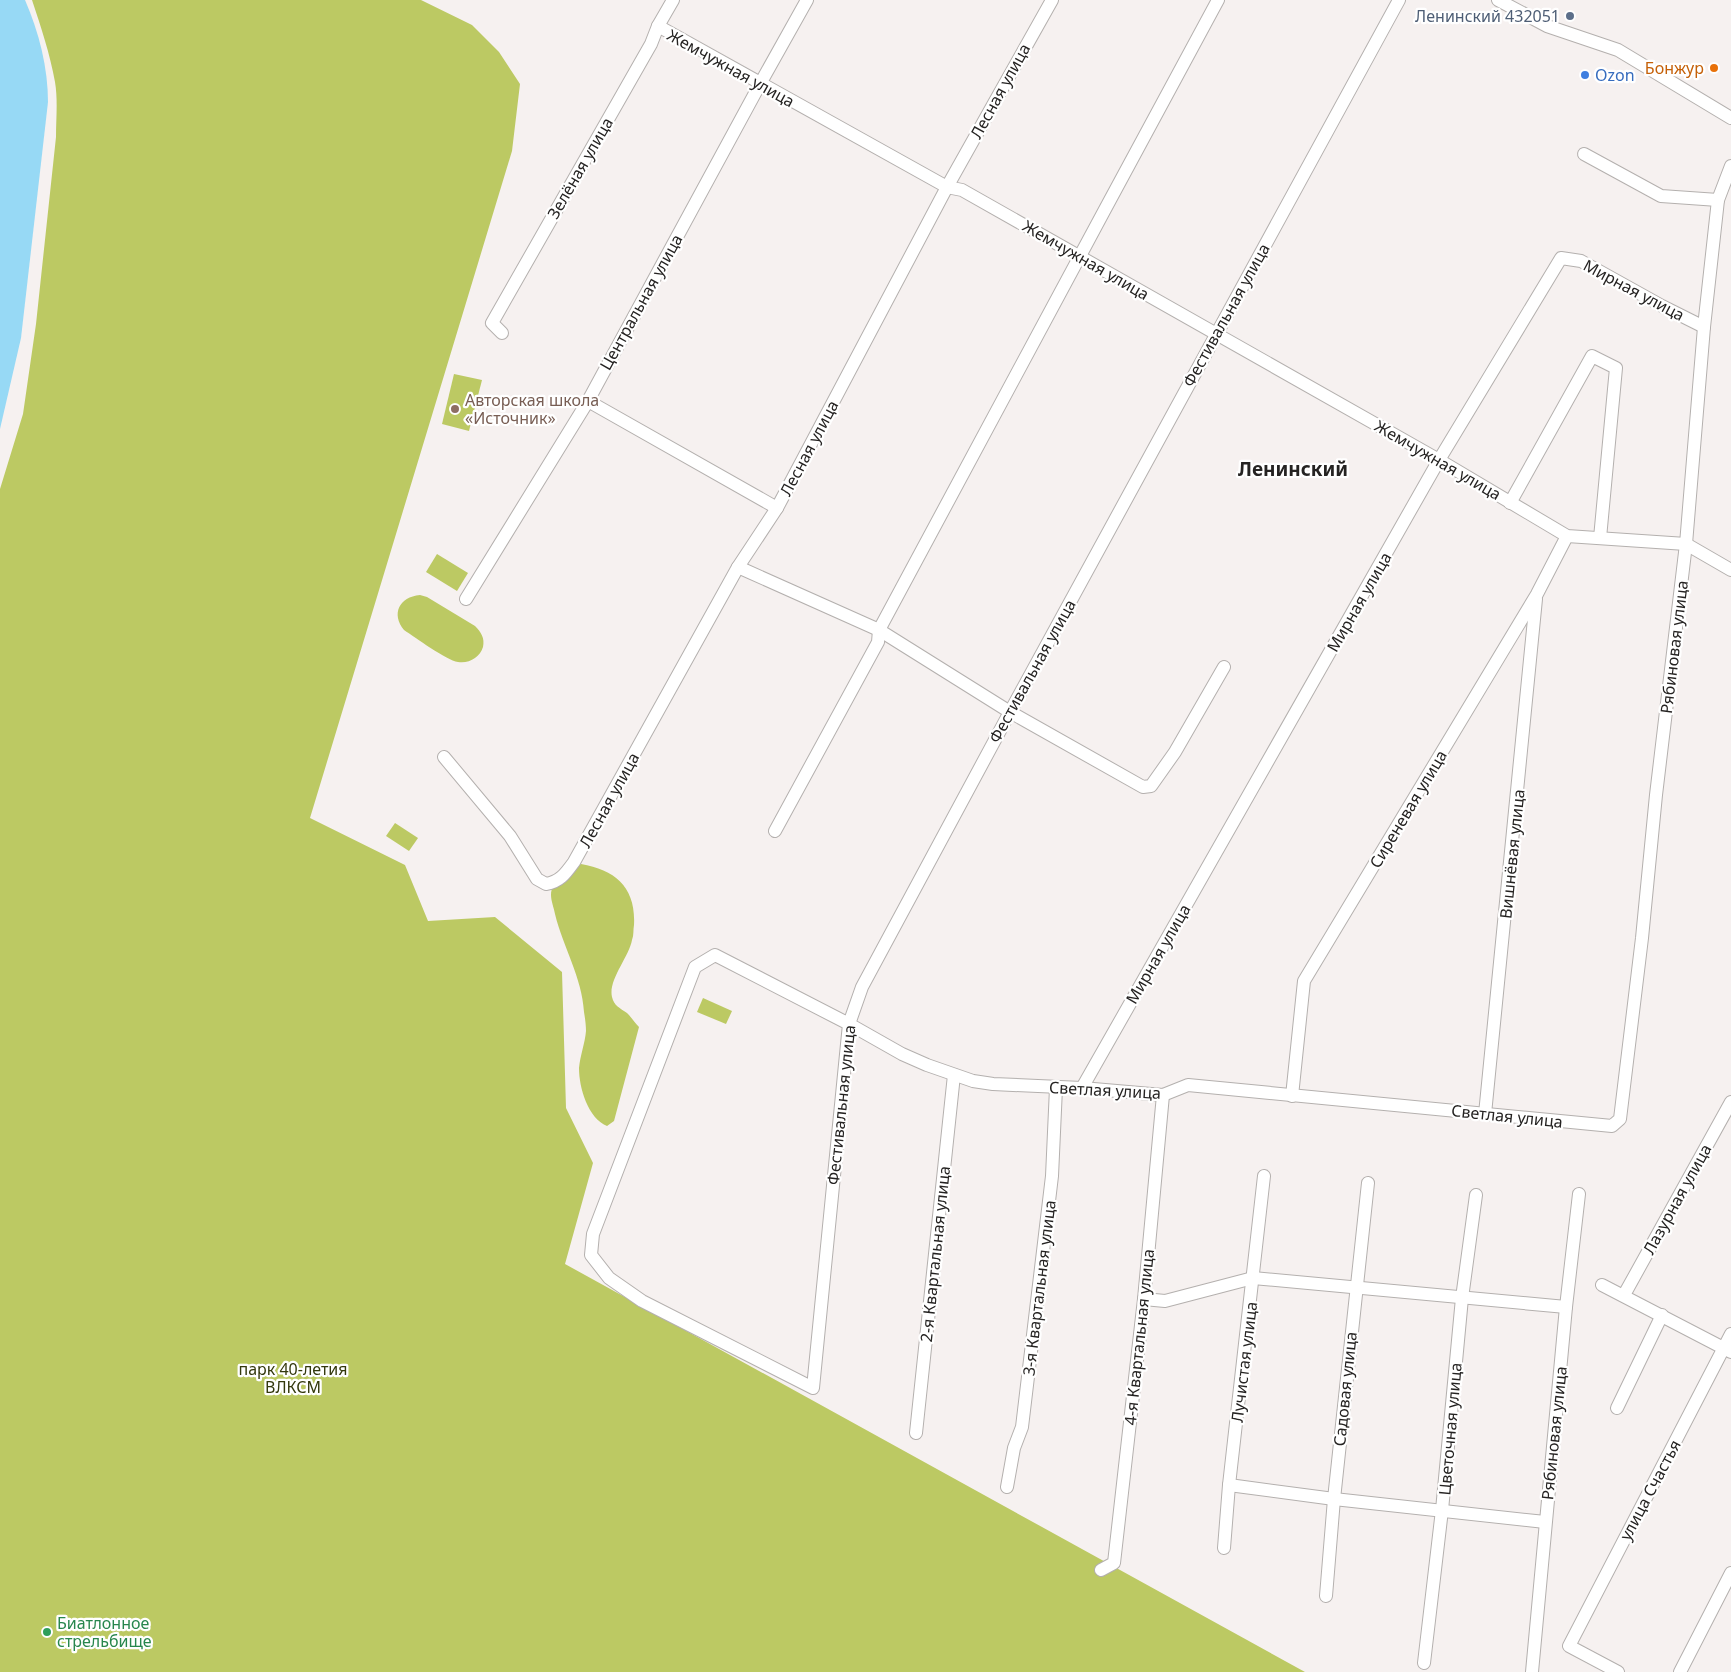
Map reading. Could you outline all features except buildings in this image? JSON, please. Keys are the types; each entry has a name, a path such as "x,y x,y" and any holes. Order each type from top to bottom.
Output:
{"street":[{"name":"Зелёная улица","path":"502,333 492,323 651,44 658,26 673,0"},
{"name":"Центральная улица","path":"466,599 588,400 760,84 808,0"},
{"name":"Лесная улица","path":"444,757 510,836 537,879 542,883 555,883 566,873 574,862 738,567 777,508 947,187 1052,0"},
{"path":"775,831 878,642 879,630 1017,371 1218,0"},
{"name":"Фестивальная улица","path":"813,1388 849,1024 862,988 1010,712 1399,0"},
{"path":"1498,0 1547,26 1618,50 1731,118"},
{"name":"Жемчужная улица","path":"658,26 947,187 962,190 1439,460 1567,536"},
{"path":"1718,109 1731,108"},
{"path":"1584,154 1660,196 1718,200"},
{"name":"Рябиновая улица","path":"1612,1126 1620,1119 1642,938 1656,796 1686,544 1704,327 1718,200 1731,166"},
{"name":"Мирная улица","path":"1082,1088 1439,460 1561,258 1581,261 1704,327"},
{"name":"Жемчужная улица","path":"1510,503 1592,356 1616,368 1600,538"},
{"path":"588,400 777,508"},
{"path":"1567,536 1686,544 1731,570"},
{"name":"Сиреневая улица","path":"1292,1096 1304,981 1537,594 1567,536"},
{"path":"738,567 879,630 1010,712 1143,787 1151,786 1175,752 1224,668"},
{"name":"Вишнёвая улица","path":"1485,1114 1537,594"},
{"name":"Светлая улица","path":"813,1388 642,1301 609,1278 591,1255 593,1234 695,967 715,954 902,1054 973,1081 993,1084 1082,1088 1163,1095 1188,1085 1612,1126"},
{"name":"2-я Квартальная улица","path":"916,1433 954,1075"},
{"name":"3-я Квартальная улица","path":"1006,1487 1014,1448 1022,1427 1052,1176 1056,1088"},
{"name":"4-я Квартальная улица","path":"1101,1570 1114,1564 1144,1298 1163,1095"},
{"name":"Лазурная улица","path":"1624,1295 1731,1102"},
{"name":"Лучистая улица","path":"1224,1548 1229,1485 1264,1176"},
{"name":"Садовая улица","path":"1326,1596 1334,1499 1368,1183"},
{"name":"Рябиновая улица","path":"1532,1672 1566,1307 1579,1194"},
{"name":"Цветочная улица","path":"1424,1664 1442,1510 1462,1298 1476,1195"},
{"path":"1144,1298 1165,1302 1253,1278 1566,1307"},
{"path":"1602,1285 1727,1350"},
{"path":"1617,1408 1662,1316"},
{"name":"улица Счастья","path":"1618,1672 1569,1646 1727,1350 1731,1334"},
{"path":"1229,1485 1334,1499 1546,1522"},
{"path":"1680,1672 1731,1573"}],"green space":[{"name":"парк 40-летия ВЛКСМ","path":"32,0 421,0 472,25 499,52 520,84 512,151 310,818 405,865 428,921 495,917 562,972 566,1108 593,1163 565,1264 1305,1672 0,1672 0,489 23,414 36,324 56,137 57,110 53,72"},
{"path":"454,374 482,380 469,431 442,424"},
{"path":"437,554 468,573 457,591 426,572"},
{"path":"420,595 427,597 477,628 482,635 483,647 477,657 470,661 458,662 446,657 404,630 398,618 399,607 407,599"},
{"path":"395,823 418,838 409,851 386,836"},
{"path":"581,864 614,876 627,891 634,912 633,938 613,983 612,997 614,1003 627,1013 639,1027 614,1121 607,1126 595,1116 586,1102 583,1093 579,1068 586,1031 583,999 558,926 551,897 557,880 566,872"},
{"path":"703,998 732,1011 726,1024 697,1012"}],"water":[{"path":"0,0 25,0 42,50 48,102 21,338 0,429"}],"place":[{"name":"Ленинский 432051","path":"1570,16"},
{"name":"Бонжур","path":"1714,68"},
{"name":"Ozon","path":"1585,75"},
{"name":"Авторская школа «Источник»","path":"455,409"},
{"name":"Биатлонное стрельбище","path":"47,1632"}],"district":[{"name":"Ленинский","path":"1293,469"}]}
